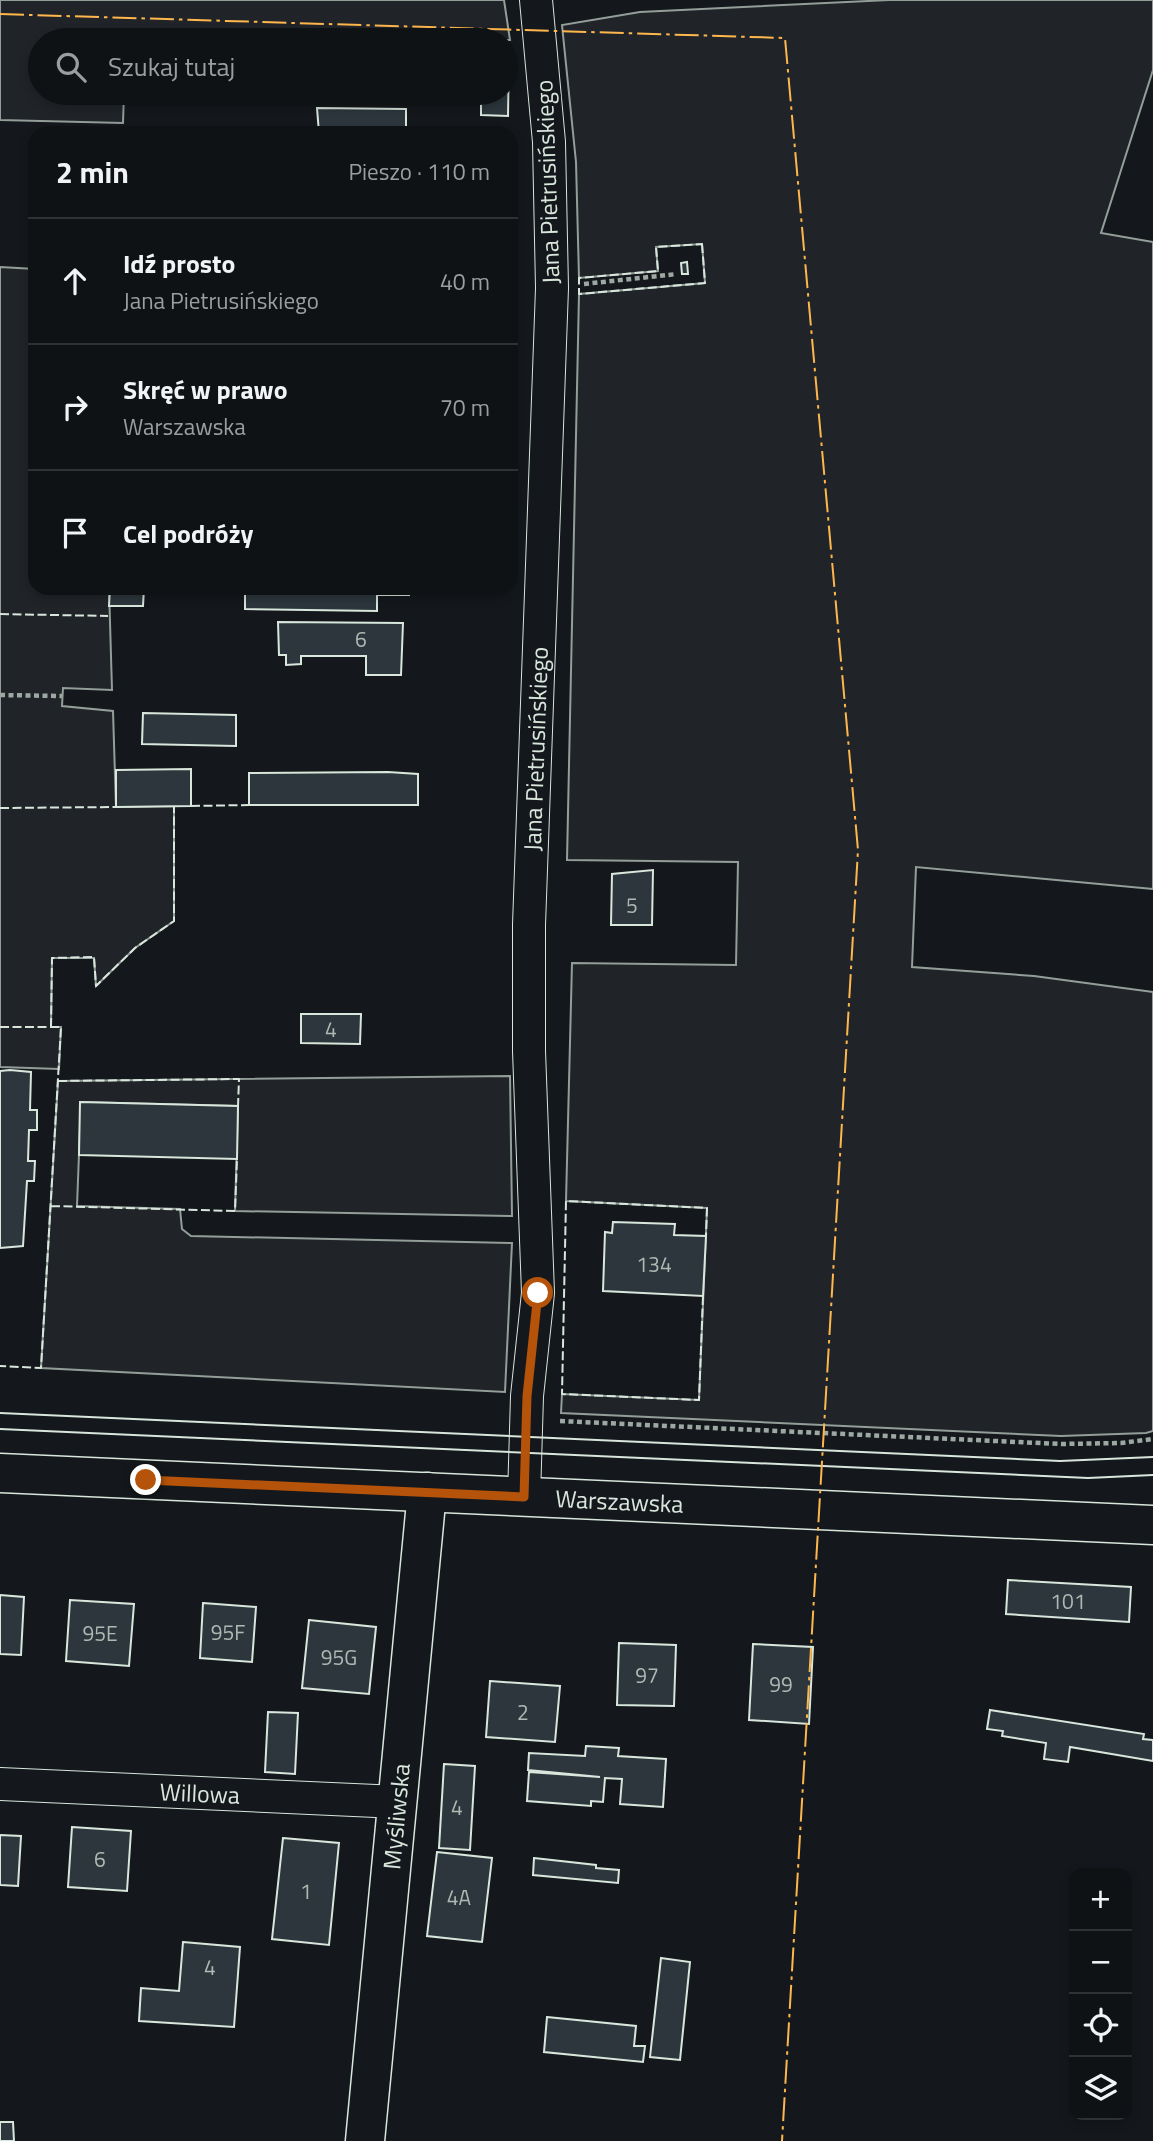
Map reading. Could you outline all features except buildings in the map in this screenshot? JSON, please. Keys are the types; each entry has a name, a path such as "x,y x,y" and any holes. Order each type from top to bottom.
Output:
{"main road":[{"name":"Warszawska","path":"0,1473 1153,1525"},
{"name":"Myśliwska","path":"365,2141 427,1492"}],"street":[{"name":"Jana Pietrusińskiego","path":"524,1497 527,1422 538,1293 529,1051 529,925 552,288 549,142 536,0"},
{"name":"Willowa","path":"0,1784 398,1802"}],"path":[{"path":"579,285 677,274"},
{"path":"0,695 62,696"},
{"path":"527,1422 1061,1444 1153,1439"}],"shaded area":[{"path":"0,0 504,0 508,28 28,28 28,105 124,105 123,123 0,120"},
{"path":"889,0 1153,0 1153,70 1101,233 1153,242 1153,889 916,867 912,967 1034,976 1153,992 1153,1431 1146,1433 1061,1436 561,1413 562,1394 699,1400 707,1208 566,1201 572,963 736,965 738,862 567,860 579,294 705,283 702,244 656,247 658,271 579,278 576,162 562,25 640,12"},
{"path":"0,267 28,269 28,595 109,595 112,690 63,688 62,706 113,711 116,807 174,806 174,921 135,948 96,986 94,958 52,958 51,1027 61,1027 59,1069 0,1067"},
{"path":"510,1076 512,1216 235,1211 238,1106 81,1102 77,1206 180,1209 182,1229 191,1236 512,1243 505,1392 41,1368 58,1081"}],"tram line":[{"path":"0,1413 1060,1461 1153,1457"},
{"path":"0,1429 1088,1478 1153,1475"}],"fence":[{"path":"702,244 705,283 579,294 579,278 658,271 656,247 702,244"},
{"path":"0,614 108,616"},
{"path":"191,806 249,805"},
{"path":"51,1027 52,958 94,957 96,986 135,948 174,921 174,806"},
{"path":"0,808 116,807"},
{"path":"0,1027 61,1027 41,1368 0,1366"},
{"path":"58,1081 239,1079 238,1106"},
{"path":"51,1206 235,1211 237,1159"},
{"path":"703,1296 699,1400 562,1394 566,1201 707,1208 706,1236"}],"power":[{"path":"0,14 458,28"},
{"path":"518,30 785,38 858,850 782,2141"}],"route":[{"path":"146,1480 524,1497 527,1396 538,1293"}]}
